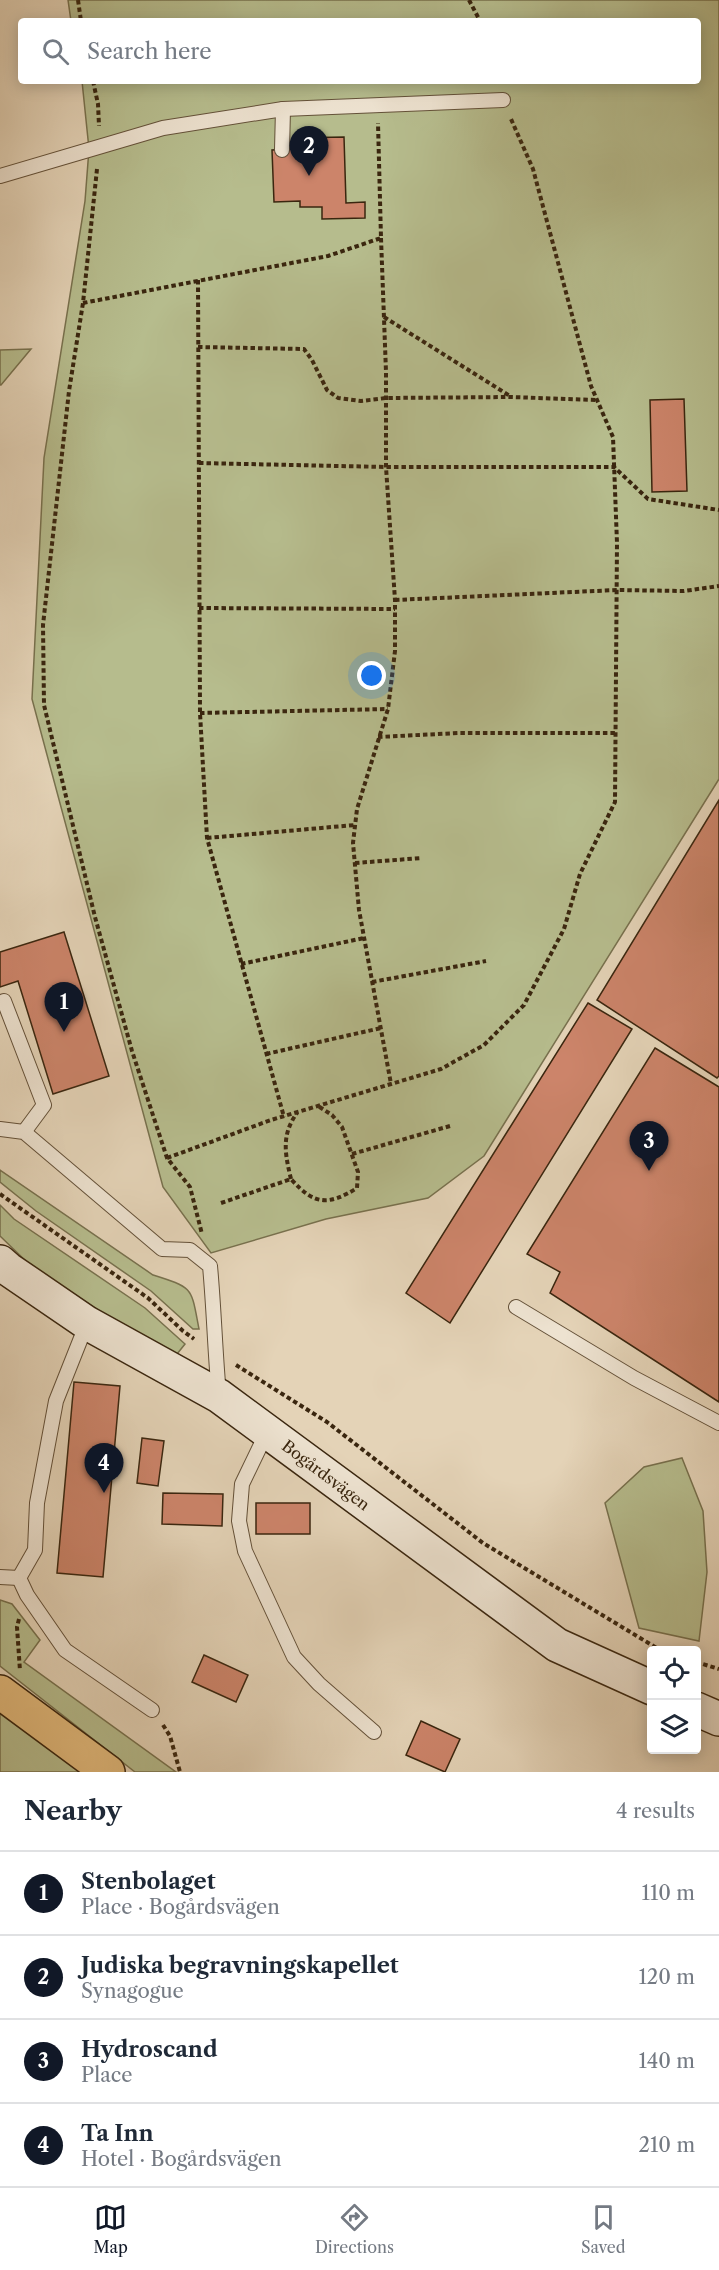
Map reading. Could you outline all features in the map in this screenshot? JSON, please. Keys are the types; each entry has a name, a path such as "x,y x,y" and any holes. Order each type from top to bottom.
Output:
{"highway":[{"path":"7,1697 108,1772"}],"street":[{"name":"Bogårdsvägen","path":"3,1271 87,1323 219,1396 557,1645 647,1686"},
{"path":"701,1711 719,1719"}],"lane":[{"path":"0,176 163,128 283,109 503,100"},
{"path":"282,150 283,109"},
{"path":"0,1003 4,1001 44,1105 24,1132"},
{"path":"0,1129 24,1132 162,1249 190,1250 210,1266 219,1396"},
{"path":"516,1307 634,1378 719,1423"},
{"path":"19,1578 35,1550 37,1503 56,1401 87,1323"},
{"path":"267,1431 242,1484 239,1521 245,1551 294,1657 319,1684 374,1732"},
{"path":"0,1577 19,1578"},
{"path":"19,1578 27,1595 65,1650 152,1710"}],"path":[{"path":"78,0 81,18"},
{"path":"469,0 478,18"},
{"path":"94,84 98,104 100,148 83,303 69,391 43,625 44,705 94,917 132,1051 167,1158 190,1187 210,1266"},
{"path":"167,1158 284,1117 441,1069 484,1045 524,1005 564,929 580,874 615,802 616,590 613,437 591,386 533,170 503,100"},
{"path":"377,105 386,467 395,600 395,651 388,709 357,809 353,843 364,938 391,1084"},
{"path":"83,303 328,256 381,238"},
{"path":"198,280 200,713 207,838 284,1117"},
{"path":"384,317 510,397"},
{"path":"198,347 304,349 327,390 338,398 361,401 386,398 510,397 597,400"},
{"path":"199,463 386,467 614,467 648,499 719,510"},
{"path":"395,600 616,590 684,591 719,586"},
{"path":"199,608 395,609"},
{"path":"200,713 388,709"},
{"path":"378,737 458,733 615,733"},
{"path":"207,838 355,825"},
{"path":"355,863 422,858"},
{"path":"241,964 364,938"},
{"path":"372,982 486,961"},
{"path":"266,1054 381,1028"},
{"path":"297,1113 285,1136 285,1153 291,1179 302,1192 317,1201 342,1197 357,1188 358,1172 342,1127 332,1115 318,1106"},
{"path":"352,1154 450,1126"},
{"path":"221,1203 291,1179"},
{"path":"0,1194 148,1298 183,1331 327,1422 483,1543 653,1646"},
{"path":"7,1697 21,1667 17,1627 27,1595"},
{"path":"701,1664 719,1669"},
{"path":"152,1710 170,1736 180,1772"}],"green space":[{"path":"68,0 719,0 719,779 484,1156 428,1198 326,1219 211,1253 163,1187 32,699 44,458 85,201 89,149 82,84 701,84 701,18 71,18"},
{"path":"31,349 1,385 0,385 0,350"},
{"path":"0,1170 153,1275 183,1287 192,1297 199,1329 193,1329 151,1291 36,1211 0,1182"},
{"path":"0,1205 14,1219 145,1308 185,1344 177,1354 101,1312 31,1266 0,1236"},
{"path":"682,1458 703,1511 707,1572 699,1641 639,1628 605,1503 644,1467"},
{"path":"0,1600 12,1604 40,1640 24,1662 176,1772 135,1772 0,1666"},
{"path":"0,1711 81,1772 0,1772"}],"building":[{"path":"344,137 346,203 365,202 365,218 322,219 322,207 300,207 300,201 274,202 272,150 294,149 293,138"},
{"path":"684,399 687,491 652,492 650,400"},
{"path":"719,800 719,1076 717,1078 597,1000"},
{"path":"64,932 109,1076 53,1094 18,981 0,987 0,952"},
{"path":"588,1003 632,1029 450,1323 406,1293"},
{"path":"655,1048 719,1087 719,1402 550,1293 560,1272 527,1254"},
{"path":"74,1382 120,1386 103,1577 57,1573"},
{"path":"142,1438 164,1441 158,1486 137,1483"},
{"path":"163,1493 223,1494 222,1526 162,1524"},
{"path":"256,1503 310,1503 310,1534 256,1534"},
{"path":"204,1655 248,1675 236,1702 192,1682"},
{"path":"421,1721 460,1739 445,1772 406,1755"}],"place":[{"name":"Judiska begravningskapellet","path":"309,176"},
{"name":"Stenbolaget","path":"64,1032"},
{"name":"Hydroscand","path":"649,1171"},
{"name":"Ta Inn","path":"104,1493"}]}
